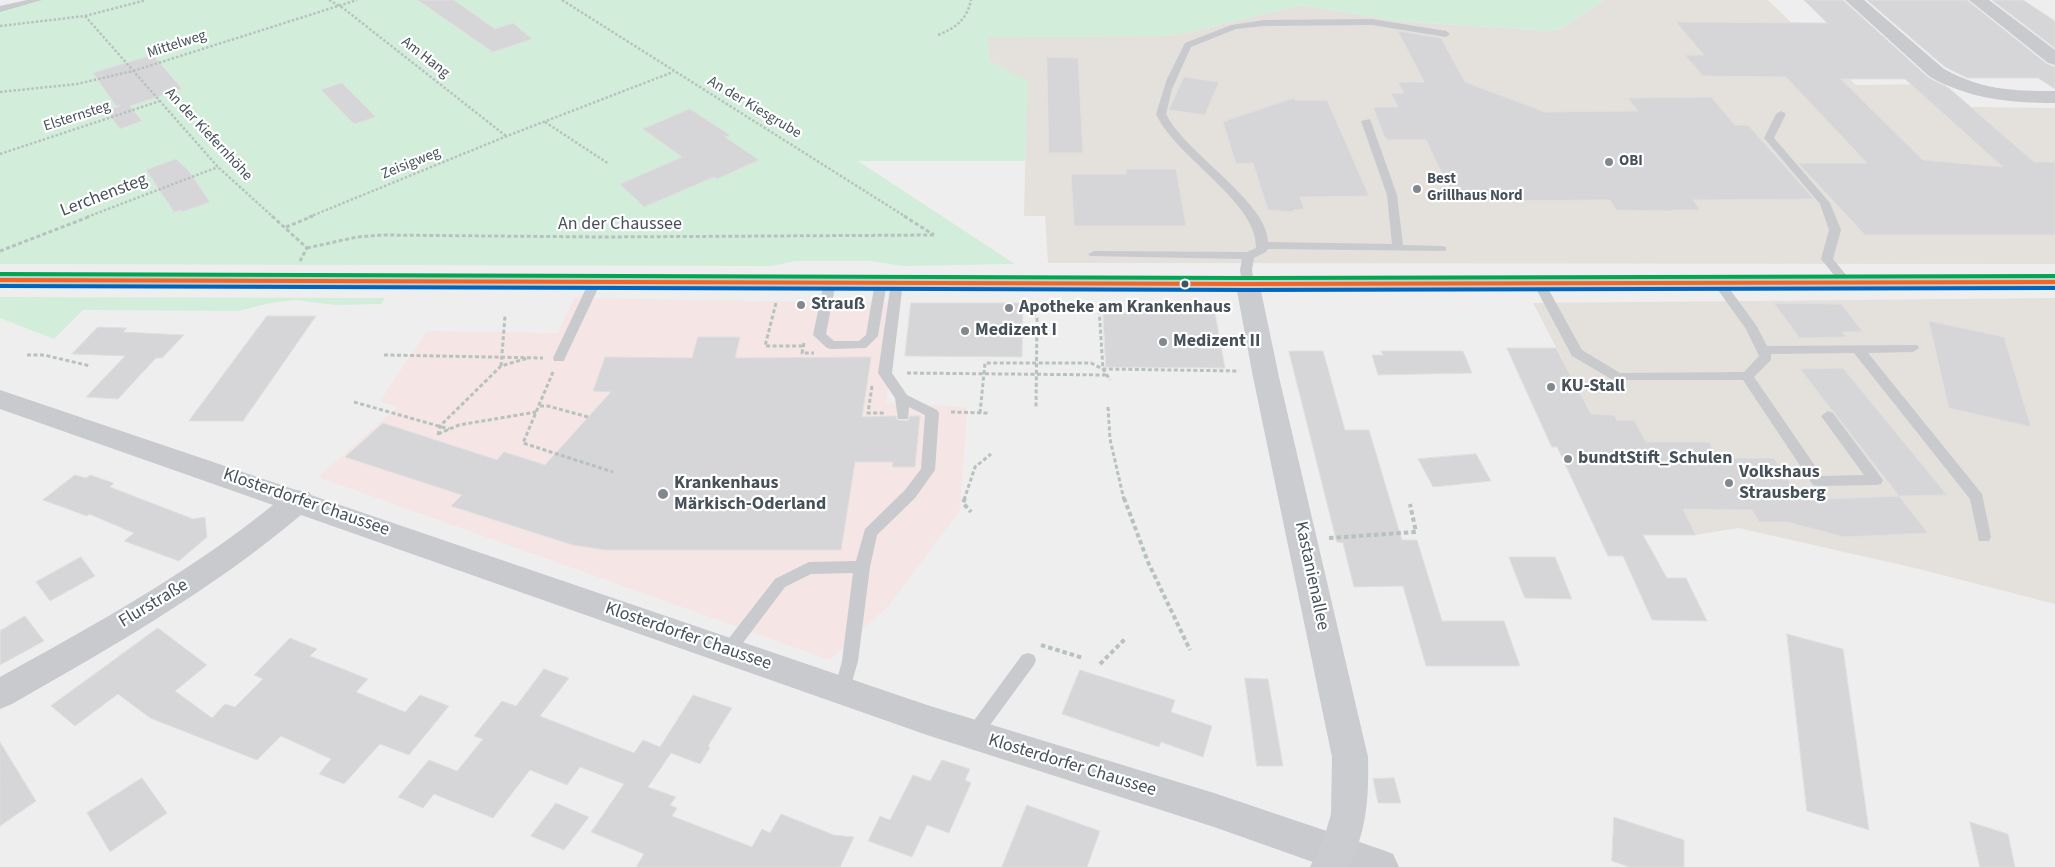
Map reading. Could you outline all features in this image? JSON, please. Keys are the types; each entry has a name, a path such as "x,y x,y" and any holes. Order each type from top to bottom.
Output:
{"main road":[{"path":"0,280 595,282 829,289 889,282 1249,270 1539,283 2055,282"},
{"name":"Kastanienallee","path":"1249,270 1265,372 1350,757 1351,805 1346,833 1333,860"}],"street":[{"path":"1854,0 1937,73 1949,80 1966,88 2003,97 2055,97"},
{"path":"1978,0 2055,59"},
{"name":"Klosterdorfer Chaussee","path":"0,399 298,500 727,651 973,735 1214,810 1333,860 1380,867"},
{"name":"Flurstraße","path":"0,694 160,602 210,570 275,521 298,500"}],"lane":[{"path":"0,9 38,0"},
{"path":"1094,254 1249,270 1262,250 1263,245 1259,228 1241,201 1207,169 1161,113 1162,103 1175,67 1188,45 1234,28 1264,23 1372,22 1446,34"},
{"path":"1781,114 1769,138 1825,203 1835,230 1828,259 1846,282"},
{"path":"1366,121 1392,195 1398,248"},
{"path":"1263,245 1442,249"},
{"path":"559,358 595,282"},
{"path":"829,289 819,335 831,345 862,345 872,336 889,282"},
{"path":"842,690 850,661 862,567 870,533 910,494 928,470 932,413 902,398 885,373 889,282"},
{"path":"1539,283 1577,353 1618,377 1747,376 1766,357 1752,328 1719,283"},
{"path":"1762,350 1914,348"},
{"path":"1858,349 1977,498 1984,537"},
{"path":"1747,376 1818,481 1876,480 1828,416"},
{"path":"902,398 903,414"},
{"path":"727,651 780,583 809,568 862,567"},
{"path":"973,735 1028,660"}],"path":[{"path":"0,26 85,16 146,0"},
{"name":"Am Hang","path":"329,0 343,8 507,136"},
{"name":"Mittelweg","path":"0,92 77,84 133,71 357,0"},
{"name":"An der Kiesgrube","path":"562,0 934,235"},
{"path":"938,35 961,24 967,17 971,0"},
{"name":"An der Kiefernhöhe","path":"85,16 218,167 307,248"},
{"name":"Zeisigweg","path":"286,227 507,136 674,72"},
{"name":"Elsternsteg","path":"0,154 160,101"},
{"path":"544,122 609,164"},
{"name":"Lerchensteg","path":"0,251 218,167"},
{"name":"An der Chaussee","path":"307,248 357,237 382,235 642,238 934,235"},
{"path":"297,266 307,248"},
{"path":"1030,296 1030,310 1037,318 1036,407"},
{"path":"777,297 764,346 804,346"},
{"path":"1103,369 1099,308 1115,301"},
{"path":"501,366 505,316"},
{"path":"806,338 802,353 819,353"},
{"path":"537,412 458,426 438,435 440,426 501,366 531,358 565,344"},
{"path":"27,355 44,355 90,366"},
{"path":"384,355 559,358 523,443 613,472"},
{"path":"980,413 986,363 1091,363 1103,369 1110,380"},
{"path":"1103,369 1265,372"},
{"path":"903,414 868,413 874,373 1108,375"},
{"path":"354,402 450,429"},
{"path":"540,406 548,406 588,417"},
{"path":"1108,407 1110,446 1124,504 1190,650"},
{"path":"930,412 988,413"},
{"path":"971,512 963,503 975,467 991,454"},
{"path":"1303,538 1365,537 1416,532 1410,504"},
{"path":"1100,664 1125,638"},
{"path":"1028,660 1039,644 1083,658"}],"shaded area":[{"path":"1604,0 1768,0 1856,85 1944,84 1971,107 2055,108 2055,264 1048,263 1045,216 1024,216 1027,82 989,61 987,37 1160,36 1182,34 1301,5 1398,21 1550,31 1560,29"},
{"name":"Krankenhaus Märkisch-Oderland","path":"574,298 901,303 886,403 967,407 960,510 889,605 830,660 318,477 397,407 380,401 427,331 558,333"},
{"path":"2055,298 2055,604 1915,568 1738,528 1696,535 1643,535 1591,414 1533,303"}],"green space":[{"path":"39,0 1604,0 1560,29 1550,31 1398,21 1301,5 1182,34 1160,36 988,37 989,61 1028,81 1025,161 858,161 1015,264 904,266 870,261 795,261 772,266 0,264 0,9"},
{"path":"0,297 385,298 381,304 335,305 296,300 271,303 238,311 83,310 54,339 0,318"}],"building":[{"path":"418,0 454,0 495,29 513,23 532,39 493,52"},
{"path":"1804,0 1843,0 1929,78 1949,88 2034,162 2055,162 2055,235 1865,235 1798,163 1867,163 1786,77 1703,76 1685,55 1704,55 1676,22 1827,23","holes":["1841,79 1905,79 2003,167 1923,160"]},
{"path":"1867,0 1967,0 2047,64 2055,67 2055,89 2038,78 1967,78 1945,67"},
{"path":"1992,0 2023,0 2055,21 2055,48"},
{"name":"OBI","path":"1398,31 1441,38 1465,82 1545,112 1638,111 1628,98 1711,97 1735,125 1748,125 1814,199 1693,200 1700,210 1673,211 1616,210 1610,200 1455,201 1426,140 1388,140 1384,136 1373,107 1398,107 1391,93 1404,93 1398,82 1424,82"},
{"path":"153,55 182,89 130,106 142,121 120,129 106,111 120,106 116,106 93,73"},
{"path":"1047,57 1078,58 1083,153 1049,153"},
{"path":"1184,77 1219,82 1205,115 1169,110"},
{"path":"342,83 376,117 354,124 321,90"},
{"path":"1294,98 1295,100 1327,100 1369,196 1300,197 1304,209 1294,210 1293,212 1268,210 1253,163 1236,164 1223,122"},
{"path":"690,109 730,135 725,137 759,160 717,179 714,177 644,207 620,184 682,157 643,129"},
{"path":"176,159 188,170 210,202 182,212 181,210 174,212 146,170"},
{"path":"1126,169 1176,169 1186,226 1074,226 1071,174 1126,174"},
{"name":"Medizent I","path":"911,303 1023,303 1022,357 905,356"},
{"path":"1774,303 1841,304 1863,332 1842,332 1847,337 1800,338"},
{"name":"Medizent II","path":"1103,312 1215,313 1225,368 1106,367"},
{"path":"267,316 316,316 243,421 189,421"},
{"path":"1929,321 2004,337 2031,427 1949,408"},
{"path":"98,327 127,328 123,332 184,335 162,358 156,358 118,399 86,397 125,356 72,354"},
{"name":"Krankenhaus Märkisch-Oderland","path":"698,337 740,337 735,358 871,357 862,417 896,416 897,420 908,421 910,416 920,416 915,467 892,467 893,462 855,462 841,550 606,550 573,545 451,506 462,495 345,457 383,423 497,460 504,452 545,465 611,392 593,391 605,357 692,358"},
{"path":"1507,348 1556,348 1591,414 1614,415 1617,420 1634,420 1646,442 1709,442 1718,458 1774,458 1801,500 1899,496 1928,533 1844,537 1787,522 1759,522 1752,510 1683,509 1696,535 1643,535 1667,578 1686,578 1707,621 1652,620 1623,556 1608,556 1557,447 1552,447"},
{"path":"1289,351 1323,351 1345,430 1369,430 1402,540 1417,540 1442,621 1504,621 1520,666 1426,666 1403,586 1354,587 1343,543 1337,542"},
{"path":"1381,351 1463,351 1472,373 1378,375 1372,355 1383,355"},
{"path":"1843,368 1947,495 1899,496 1800,369"},
{"path":"1476,454 1491,481 1433,487 1418,459"},
{"path":"75,475 86,478 90,475 114,483 110,487 193,519 205,517 207,537 179,561 124,541 134,533 89,514 87,516 43,500"},
{"path":"81,557 95,576 50,601 36,582"},
{"path":"1509,557 1555,557 1572,599 1525,598"},
{"path":"25,616 44,641 0,665 0,631"},
{"path":"158,628 207,665 175,691 212,718 225,704 235,707 263,679 254,675 290,638 317,649 310,656 368,679 356,692 405,712 420,695 449,706 409,755 380,744 344,784 319,774 331,759 281,736 257,760 150,718 118,694 75,726 51,706"},
{"path":"1787,634 1843,649 1869,830 1807,811"},
{"path":"544,669 569,678 540,716 634,753 643,740 660,747 693,695 732,708 708,746 710,748 700,764 671,753 648,787 676,797 670,805 677,808 672,816 752,847 762,829 770,833 781,814 834,835 854,837 840,867 636,867 644,854 591,832 624,784 580,767 567,785 530,770 493,818 434,794 423,808 398,797 429,760 457,771 483,739 474,736 502,701 516,706"},
{"path":"1080,670 1175,700 1171,712 1212,726 1203,757 1161,742 1159,747 1062,714"},
{"path":"1245,678 1268,679 1283,766 1257,766"},
{"path":"0,742 36,801 0,826"},
{"path":"942,760 970,769 965,780 971,783 949,833 927,825 912,857 868,841 880,816 890,820 913,775 930,781"},
{"path":"142,778 167,813 110,852 87,813"},
{"path":"1394,778 1401,803 1378,803 1373,779"},
{"path":"556,803 589,817 564,850 531,836"},
{"path":"1027,805 1100,831 1087,867 1002,867"},
{"path":"1614,817 1684,840 1684,867 1629,867 1612,861"},
{"path":"1970,822 2008,834 2015,867 1980,867"}],"transit line":[{"path":"0,274 1248,278 2055,276"},
{"path":"0,280 1248,284 2055,282"},
{"path":"0,286 1248,290 2055,288"}],"place":[{"name":"OBI","path":"1609,162"},
{"name":"Best Grillhaus Nord","path":"1417,189"},
{"name":"Strauß","path":"801,305"},
{"name":"Apotheke am Krankenhaus","path":"1009,308"},
{"name":"Medizent I","path":"965,331"},
{"name":"Medizent II","path":"1163,342"},
{"name":"KU-Stall","path":"1551,387"},
{"name":"bundtStift_Schulen","path":"1568,459"},
{"name":"Volkshaus Strausberg","path":"1729,483"},
{"name":"Krankenhaus Märkisch-Oderland","path":"663,494"}]}
